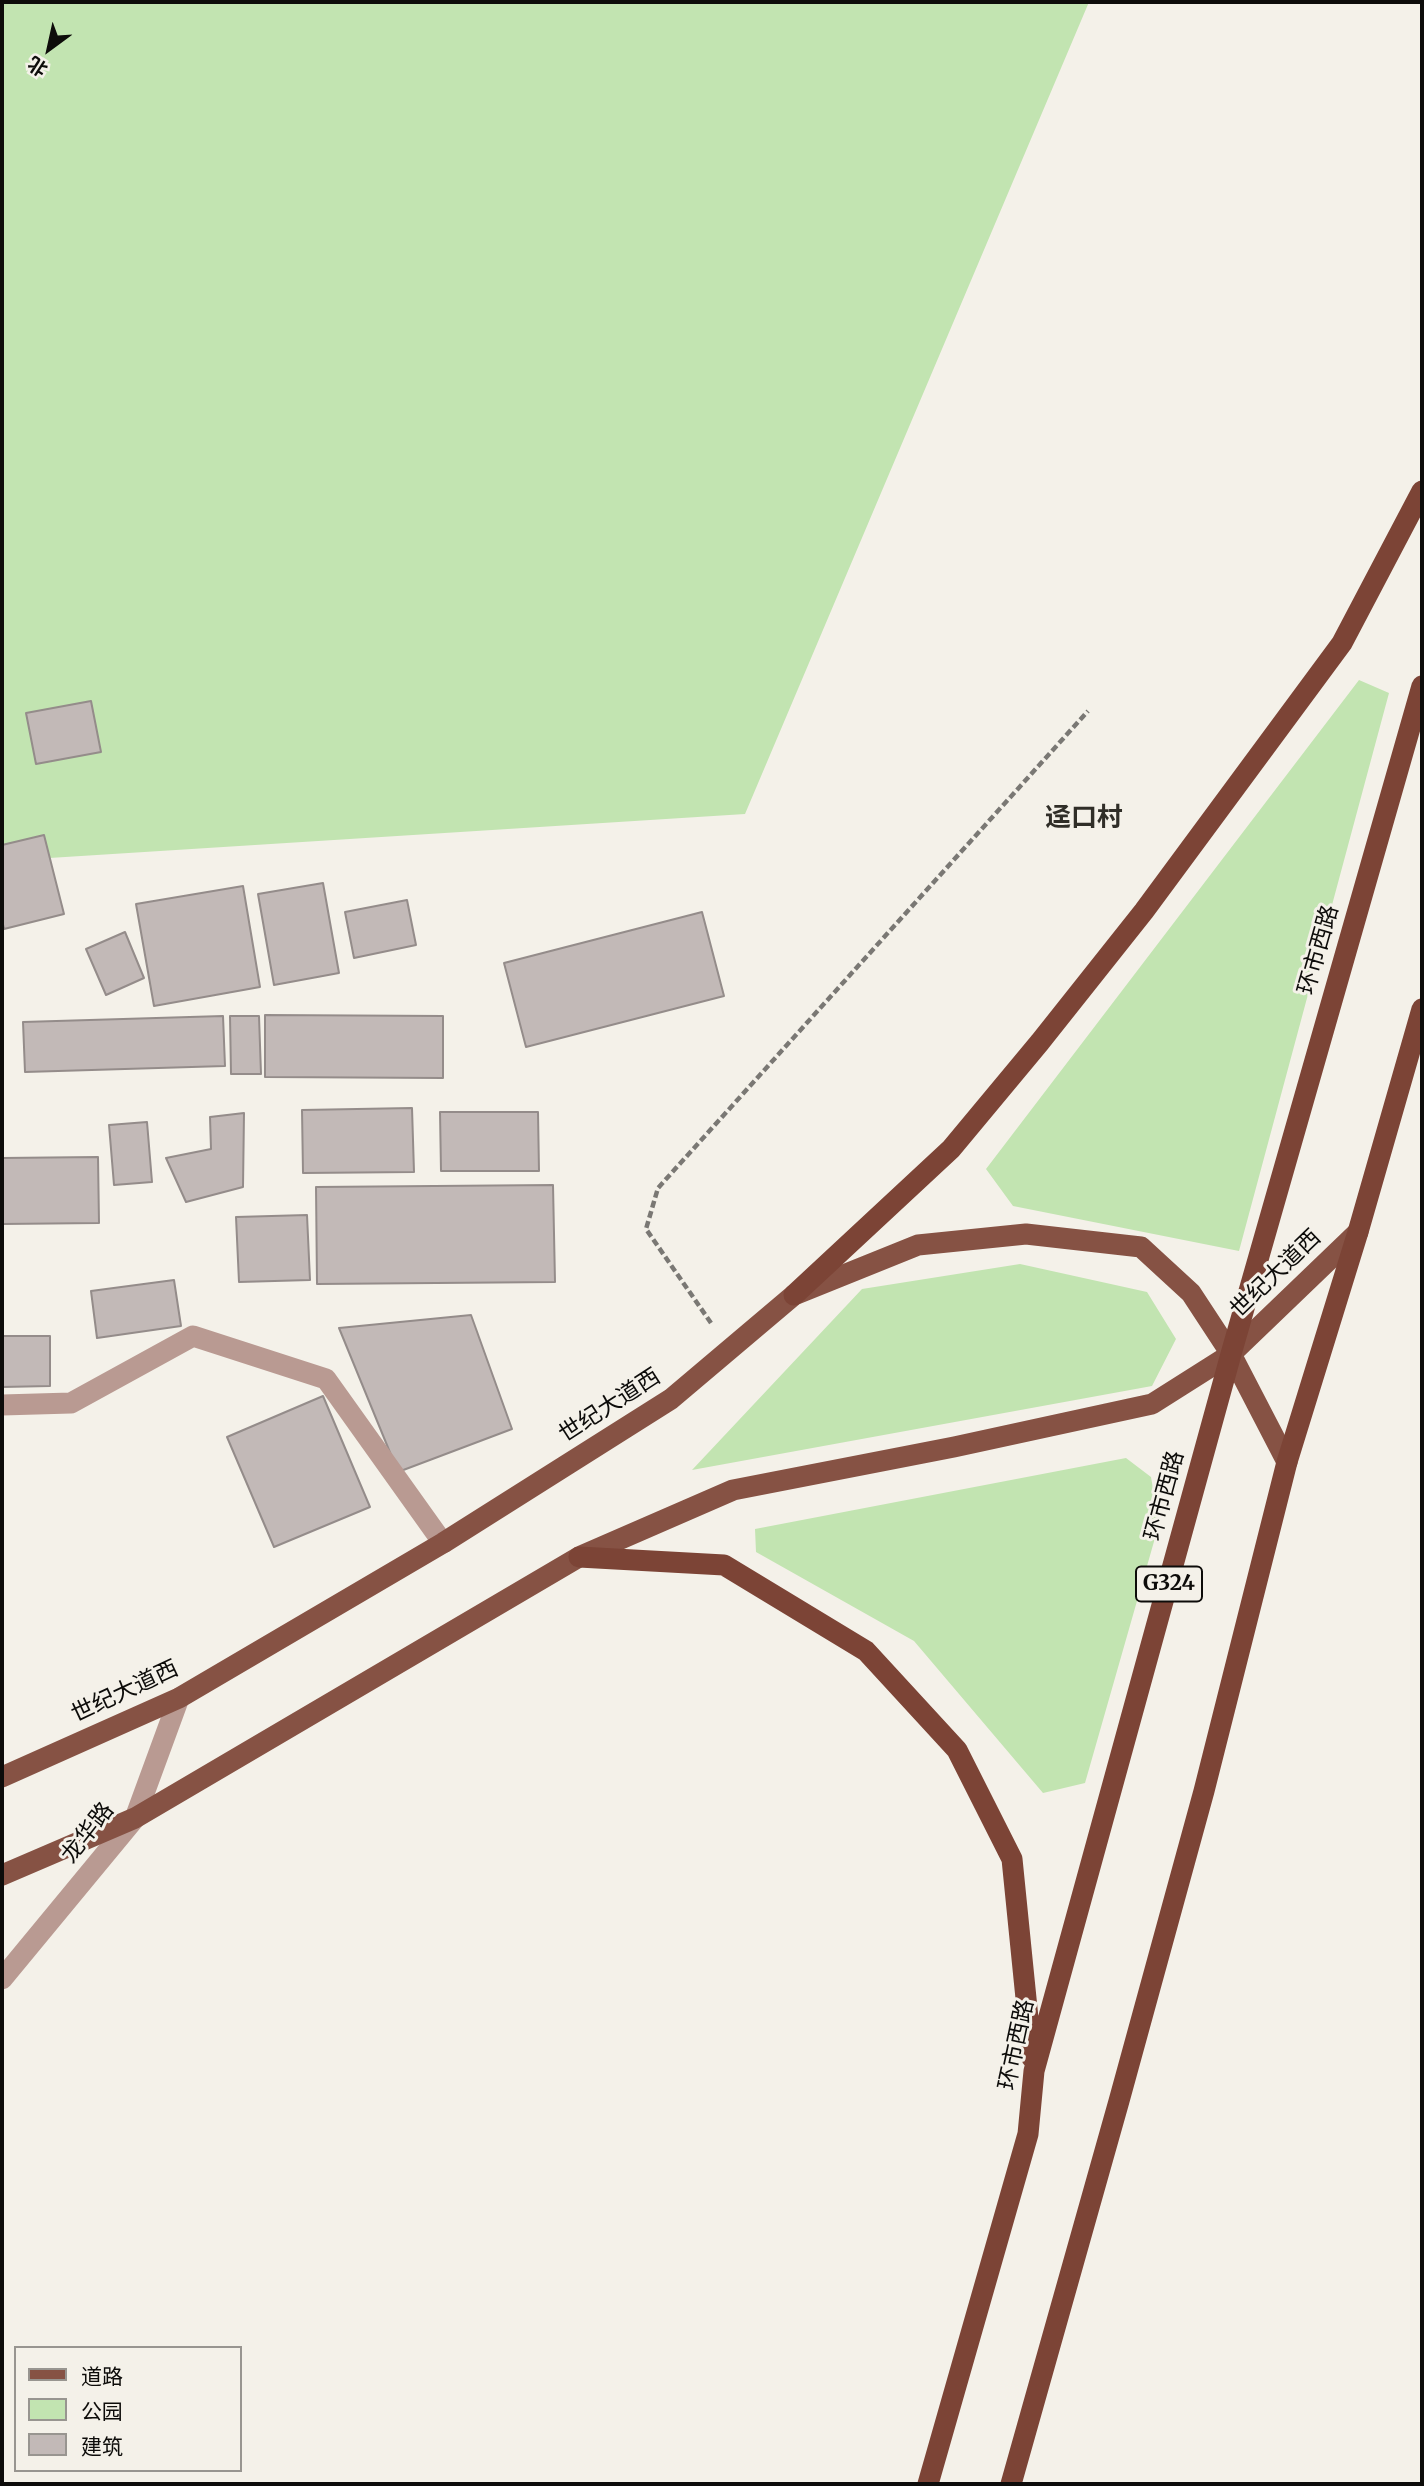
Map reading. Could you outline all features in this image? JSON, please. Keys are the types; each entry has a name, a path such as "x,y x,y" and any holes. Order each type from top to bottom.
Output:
{"highway":[{"path":"794,1295 951,1149 1144,911 1342,643 1422,491"},
{"name":"环市西路","path":"928,2484 1028,2134 1034,2071 1231,1354 1422,687"},
{"path":"1011,2484 1185,1859 1287,1462 1358,1232 1422,1009"},
{"path":"579,1558 724,1565 866,1651 957,1750 1012,1858 1034,2071"}],"main road":[{"name":"世纪大道西","path":"2,1875 135,1818 579,1558 733,1490 954,1447 1152,1404 1231,1354 1358,1232"},
{"name":"世纪大道西","path":"2,1777 179,1698 443,1544 671,1399 794,1295 918,1245 1026,1234 1141,1247 1191,1293 1231,1354 1287,1462"}],"street":[{"path":"2,1405 71,1403 193,1336 326,1379 443,1544"},
{"name":"龙华路","path":"2,1979 135,1818 179,1698"}],"path":[{"path":"730,1350 646,1229 658,1188 1088,711"}],"green space":[{"path":"2,2 1089,2 745,814 2,861"},
{"path":"1359,680 1389,693 1239,1251 1013,1206 986,1169"},
{"path":"1020,1264 1147,1292 1176,1339 1152,1386 692,1470 862,1289"},
{"path":"1126,1458 1151,1477 1159,1524 1085,1783 1043,1793 914,1641 756,1552 755,1529"}],"building":[{"path":"91,701 101,752 36,764 26,713"},
{"path":"44,835 64,914 4,929 2,845"},
{"path":"323,883 339,973 274,985 258,894"},
{"path":"243,886 260,987 154,1006 136,904"},
{"path":"407,900 416,945 354,958 345,912"},
{"path":"702,912 724,996 526,1047 504,963"},
{"path":"125,932 144,978 106,995 86,949"},
{"path":"265,1015 443,1016 443,1078 265,1077"},
{"path":"223,1016 225,1066 25,1072 23,1022"},
{"path":"230,1016 259,1016 261,1074 231,1074"},
{"path":"412,1108 414,1172 303,1173 302,1110"},
{"path":"440,1112 538,1112 539,1171 441,1171"},
{"path":"244,1113 243,1187 186,1202 166,1158 211,1149 210,1117"},
{"path":"147,1122 152,1182 114,1185 109,1125"},
{"path":"98,1157 99,1223 2,1224 2,1158"},
{"path":"553,1185 555,1282 317,1284 316,1187"},
{"path":"307,1215 310,1280 239,1282 236,1217"},
{"path":"174,1280 181,1326 97,1338 91,1291"},
{"path":"471,1315 512,1429 398,1472 339,1328"},
{"path":"2,1336 50,1336 50,1386 2,1387"},
{"path":"323,1396 370,1507 274,1547 227,1437"}],"district":[{"name":"迳口村","path":"1084,819"}]}
